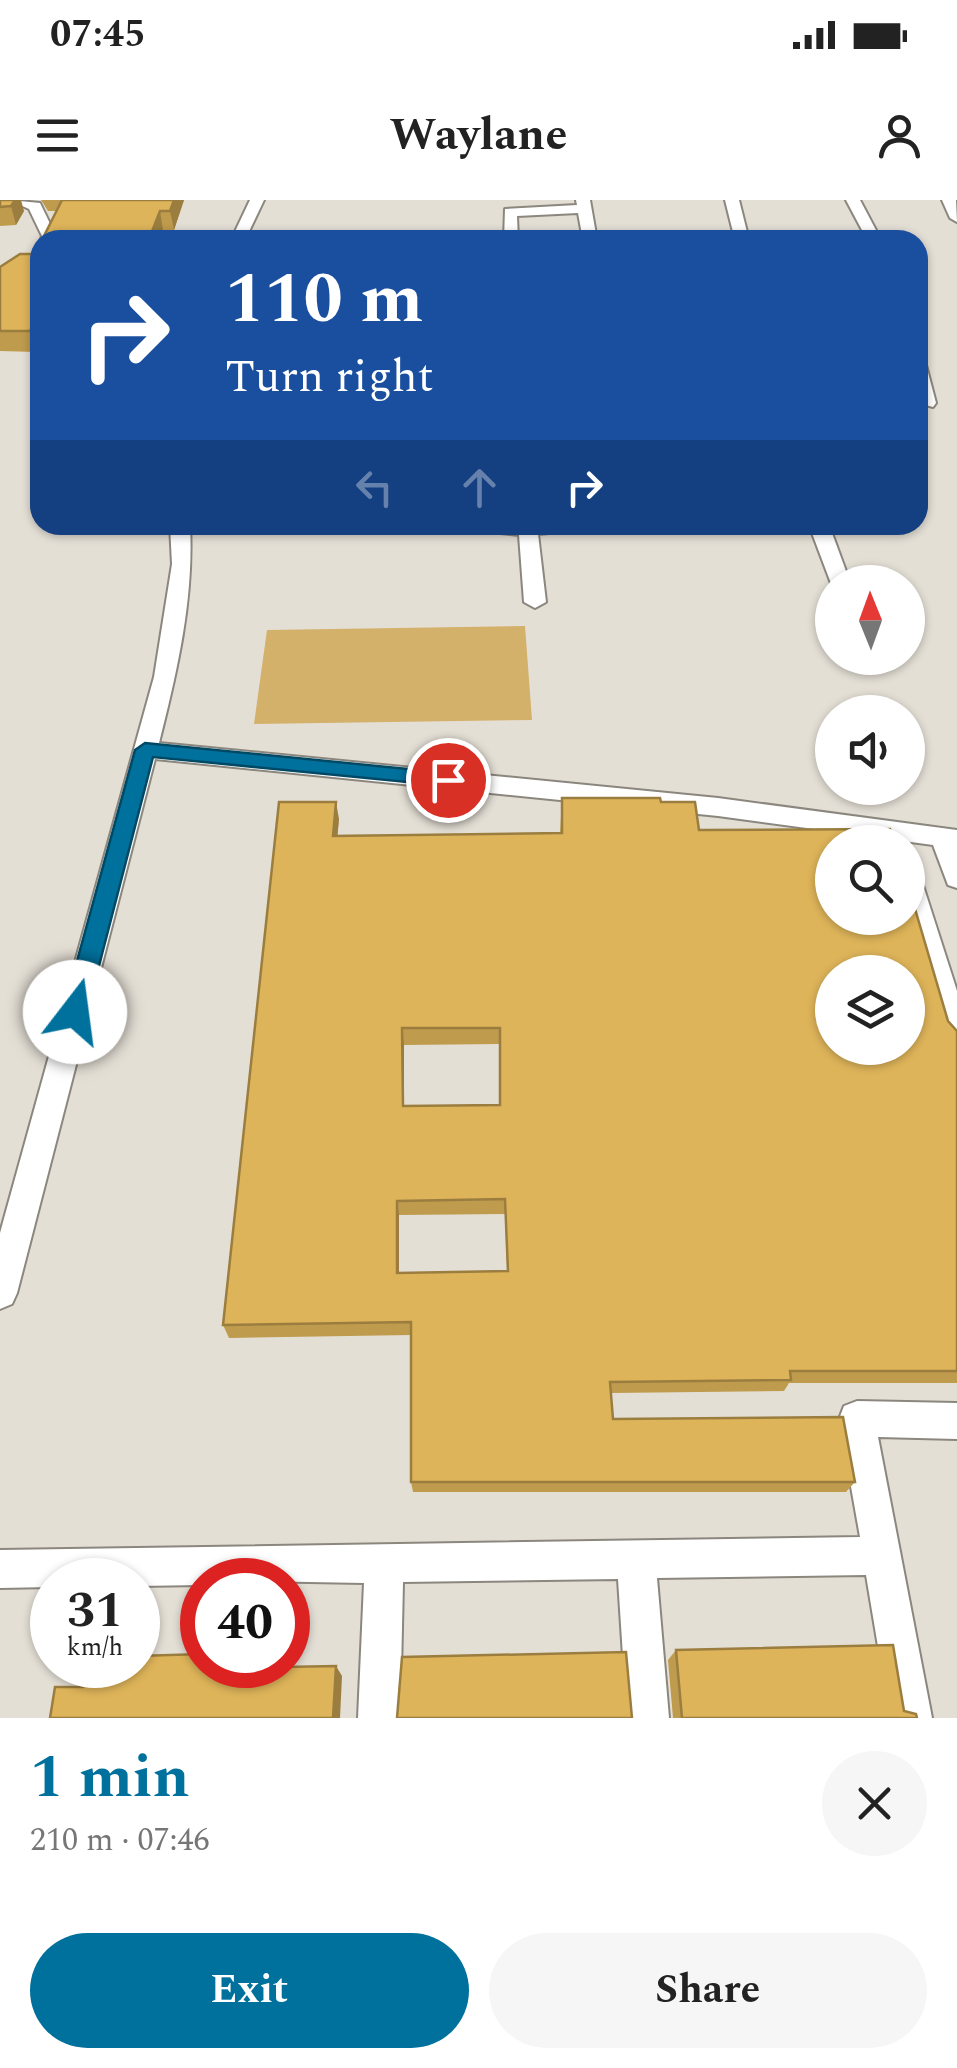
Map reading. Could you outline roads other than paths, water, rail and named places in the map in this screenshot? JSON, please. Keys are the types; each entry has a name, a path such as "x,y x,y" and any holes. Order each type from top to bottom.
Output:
{"street":[{"path":"22,201 48,200"},
{"path":"243,230 257,200"},
{"path":"732,200 740,230"},
{"path":"853,200 868,230"},
{"path":"949,200 957,218"},
{"path":"22,201 34,206 47,230"},
{"path":"511,230 510,212 584,205 588,230"},
{"path":"0,1293 173,638 182,564 181,535"},
{"path":"528,535 535,602"},
{"path":"823,535 834,565"},
{"path":"145,750 718,807 827,825"},
{"path":"925,837 950,838 957,878"},
{"path":"925,933 957,1036"},
{"path":"911,1718 857,1419 957,1421"},
{"path":"0,1568 882,1556"},
{"path":"636,1560 648,1718"},
{"path":"378,1718 384,1563"}]}
